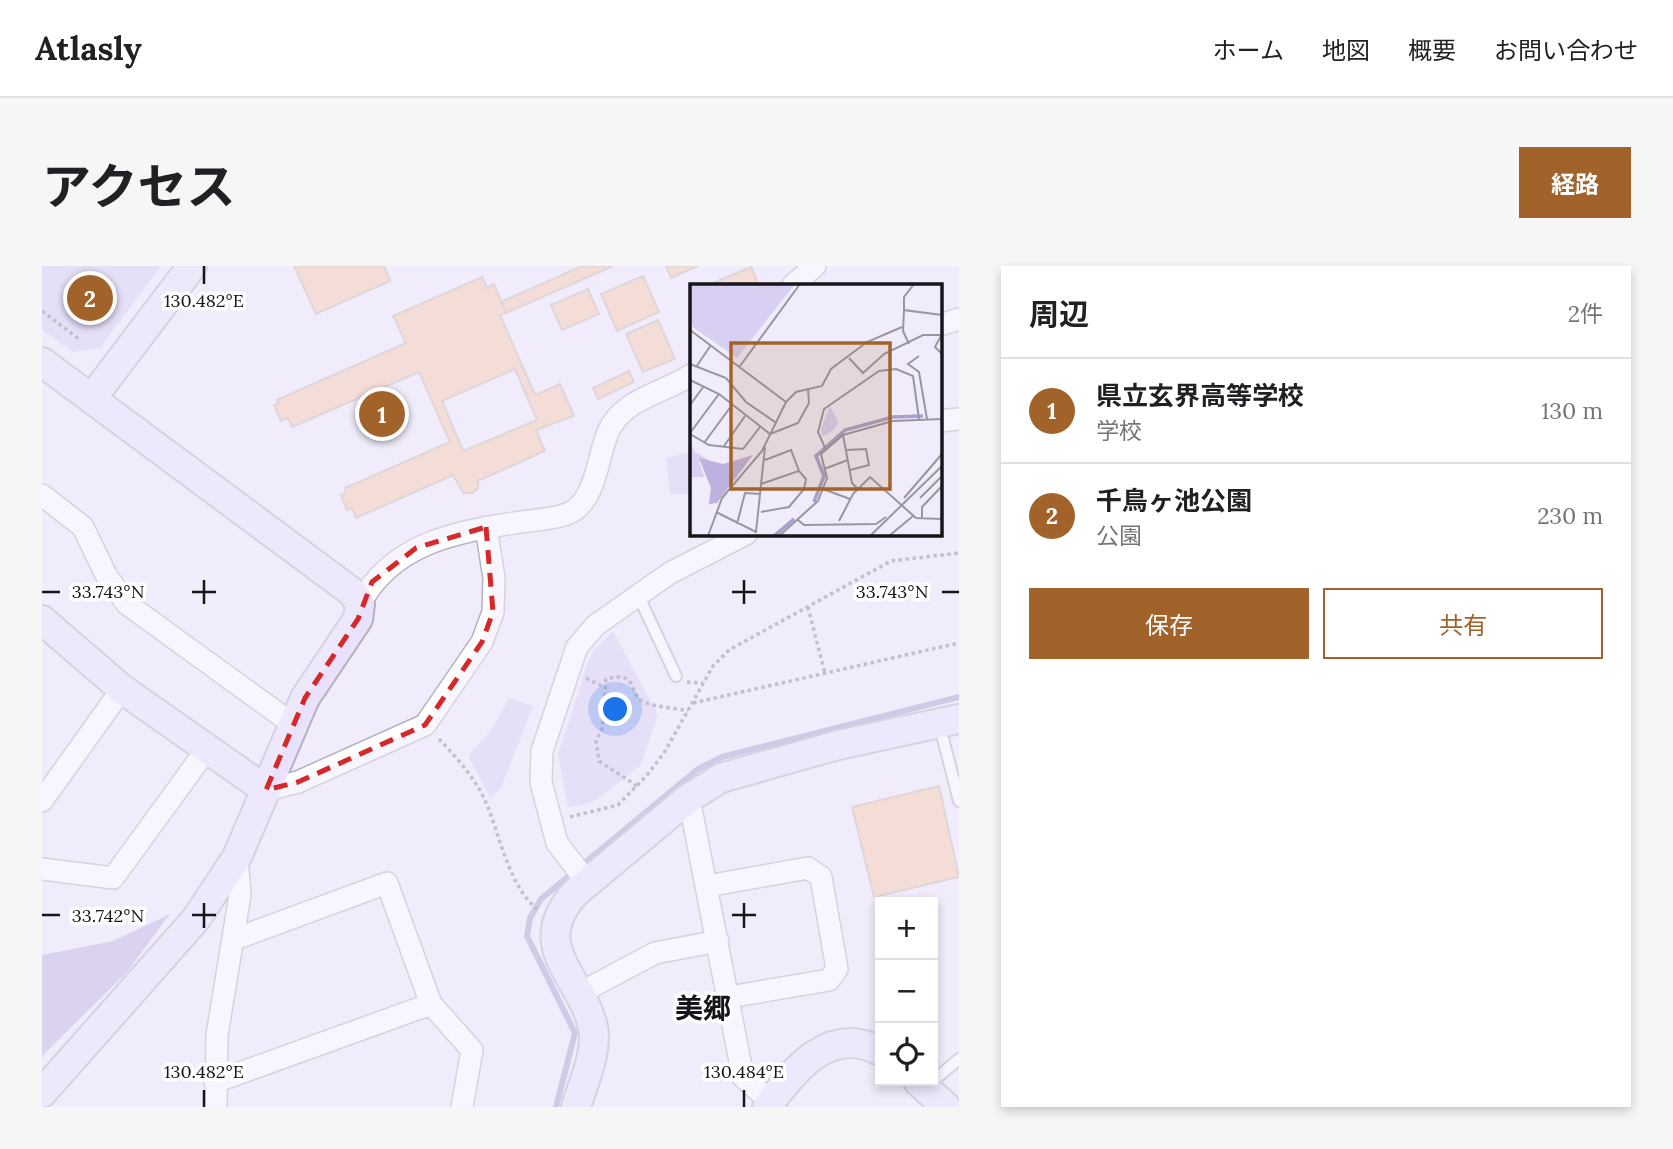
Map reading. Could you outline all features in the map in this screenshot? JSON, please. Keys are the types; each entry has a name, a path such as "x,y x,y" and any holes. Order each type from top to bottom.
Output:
{"street":[{"path":"92,398 192,266"},
{"path":"794,284 815,266"},
{"path":"942,324 959,319"},
{"path":"42,362 352,593 360,604"},
{"path":"42,1093 196,919 237,857 305,698 358,619 360,604 372,582 393,561 416,548 485,527 569,514 581,504 590,488 608,431 618,414 690,375"},
{"path":"42,495 83,527 106,575 127,604 293,725"},
{"path":"44,625 122,689 266,790 298,782 425,725 482,642 493,612 494,578 485,527"},
{"path":"587,882 557,843 541,782 542,751 577,647 596,625 670,573 742,536"},
{"path":"42,801 122,689"},
{"path":"576,1107 593,1047 593,1029 555,949 557,922 562,908 587,882 689,798 721,778 771,762 949,721"},
{"path":"42,869 113,878 206,749"},
{"path":"689,798 743,1077 769,1104 821,1049 844,1041 864,1043 875,1048"},
{"path":"216,1107 217,1035 236,939 240,895 237,857"},
{"path":"707,886 808,868 821,877 837,969 829,980 729,997"},
{"path":"236,939 387,883 431,1004 472,1051 462,1107"},
{"path":"578,994 655,953 718,941"},
{"path":"215,1082 431,1004"},
{"path":"924,1086 946,1107"}],"lane":[{"path":"639,597 676,676"},
{"path":"949,721 959,802"},
{"path":"938,1073 959,1059"}],"path":[{"path":"42,311 79,339"},
{"path":"551,823 599,808 618,806 664,753 713,666 729,650 891,561 959,553"},
{"path":"808,607 825,674"},
{"path":"693,703 959,643"},
{"path":"637,786 599,761 596,741 602,729 607,679 625,677 634,683 638,696 644,702 689,711"},
{"path":"425,725 462,763 487,804 502,853 528,903 557,922"}],"highlighted area":[{"path":"486,527 493,612 482,642 425,725 298,782 266,790 305,698 358,619 372,582 416,548"}],"shaded area":[{"path":"42,266 161,266 100,348 73,352 42,330"},
{"path":"690,452 690,494 670,494 666,458"},
{"path":"613,631 658,715 641,765 595,801 568,808 558,754 588,662 593,651"},
{"path":"509,698 533,706 501,788 490,798 468,756 492,729"},
{"path":"170,914 127,972 42,1056 42,955 113,941"}],"building":[{"path":"294,266 384,266 390,281 316,314"},
{"path":"582,266 613,266 506,313 501,302"},
{"path":"666,266 698,266 671,278"},
{"path":"751,267 759,284 710,284"},
{"path":"643,276 659,312 617,331 601,294"},
{"path":"482,277 487,288 494,284 506,313 500,315 535,395 560,384 574,416 536,430 545,451 478,481 478,488 473,493 463,493 453,475 356,518 352,508 347,510 341,495 346,492 345,488 450,442 419,372 292,427 288,418 281,421 274,405 279,403 277,400 406,343 393,316","holes":["515,369 537,420 463,451 442,401"]},
{"path":"588,289 599,314 562,330 551,305"},
{"path":"658,320 675,359 643,372 626,334"},
{"path":"629,371 634,382 598,399 593,388"},
{"path":"939,786 959,877 874,897 852,807"}],"waterway":[{"path":"556,1107 575,1033 527,936 530,918 541,899 698,769 722,757 959,697"}],"place":[{"name":"千鳥ヶ池公園","path":"90,298"},
{"name":"県立玄界高等学校","path":"382,414"}],"district":[{"name":"美郷","path":"703,1008"}]}
